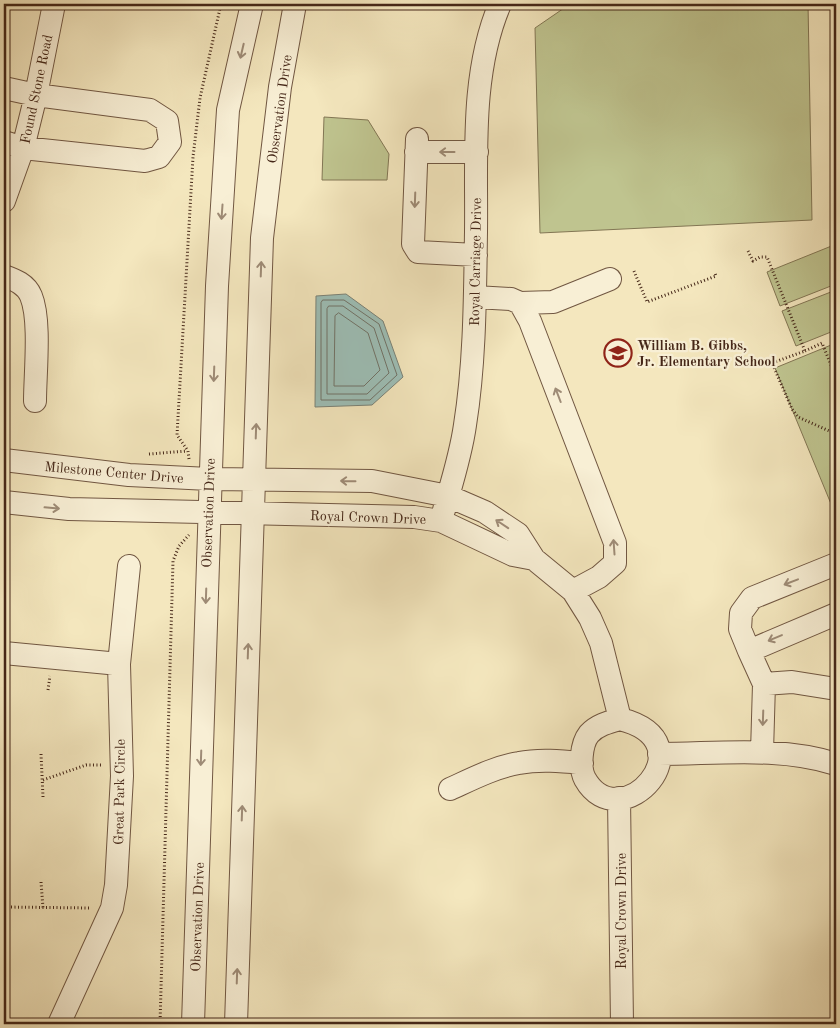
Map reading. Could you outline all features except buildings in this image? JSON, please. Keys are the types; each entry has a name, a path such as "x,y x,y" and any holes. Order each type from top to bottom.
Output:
{"street":[{"name":"Found Stone Road","path":"4,201 13,145 36,95 54,4"},
{"name":"Observation Drive","path":"194,1024 200,479 210,453 217,286 228,110 252,4"},
{"name":"Observation Drive","path":"236,1024 262,238 280,87 295,4"},
{"name":"Royal Carriage Drive","path":"441,521 465,426 471,381 475,297 478,110 484,53 500,4"},
{"path":"4,88 36,95 150,110 167,121 170,142 159,158 145,161 13,145"},
{"path":"476,255 418,252 413,244 417,145 477,152"},
{"path":"4,276 19,281 31,294 34,309 36,352 35,401"},
{"path":"520,304 553,302 610,279"},
{"path":"475,297 511,299 520,304 530,321 615,543 615,563 600,577 573,591"},
{"name":"Milestone Center Drive","path":"4,460 76,470 200,479 254,480"},
{"name":"Royal Crown Drive","path":"254,480 372,481 448,496 485,512 518,534 534,559 573,591 590,618 601,643 620,719"},
{"path":"4,502 69,510 253,514"},
{"name":"Royal Crown Drive","path":"253,514 414,517 441,521 512,555 534,559"},
{"path":"762,752 764,684 740,628 741,613 752,598 836,564"},
{"name":"Great Park Circle","path":"59,1024 112,908 116,885 121,765 118,664 129,566"},
{"path":"749,651 770,640 836,614"},
{"path":"4,653 118,664"},
{"path":"764,684 792,682 836,689"},
{"path":"620,719 635,723 647,732 655,742 659,754 659,769 649,784 638,794 619,798 602,796 590,787 583,775 582,763 588,735 604,724 620,719"},
{"path":"659,754 762,752 788,754 836,764"},
{"path":"450,789 493,770 520,762 582,763"},
{"name":"Royal Crown Drive","path":"619,798 622,1024"}],"path":[{"path":"200,479 188,452 177,435 193,157 200,98 222,4"},
{"path":"748,251 753,261 767,257 805,351"},
{"path":"634,271 646,302 716,276 715,273"},
{"path":"835,433 798,417 792,409 772,363 822,343 836,377"},
{"path":"148,454 210,453"},
{"path":"160,1024 173,561 179,546 190,533 200,512"},
{"path":"41,754 40,770 44,780 43,797"},
{"path":"44,780 86,765 121,765"},
{"path":"41,882 43,908"},
{"path":"4,922 4,907 112,908"},
{"path":"4,1020 37,1024"}],"green space":[{"path":"570,4 808,4 812,220 540,233 535,28"},
{"path":"324,117 368,120 389,154 387,180 322,180"},
{"path":"834,245 836,252 836,284 780,306 767,272"},
{"path":"836,290 836,330 796,346 782,311"},
{"path":"836,343 836,516 775,368"}],"water":[{"path":"346,294 383,321 403,377 372,405 315,407 316,296"}],"place":[{"name":"William B. Gibbs, Jr. Elementary School","path":"618,353"}]}
